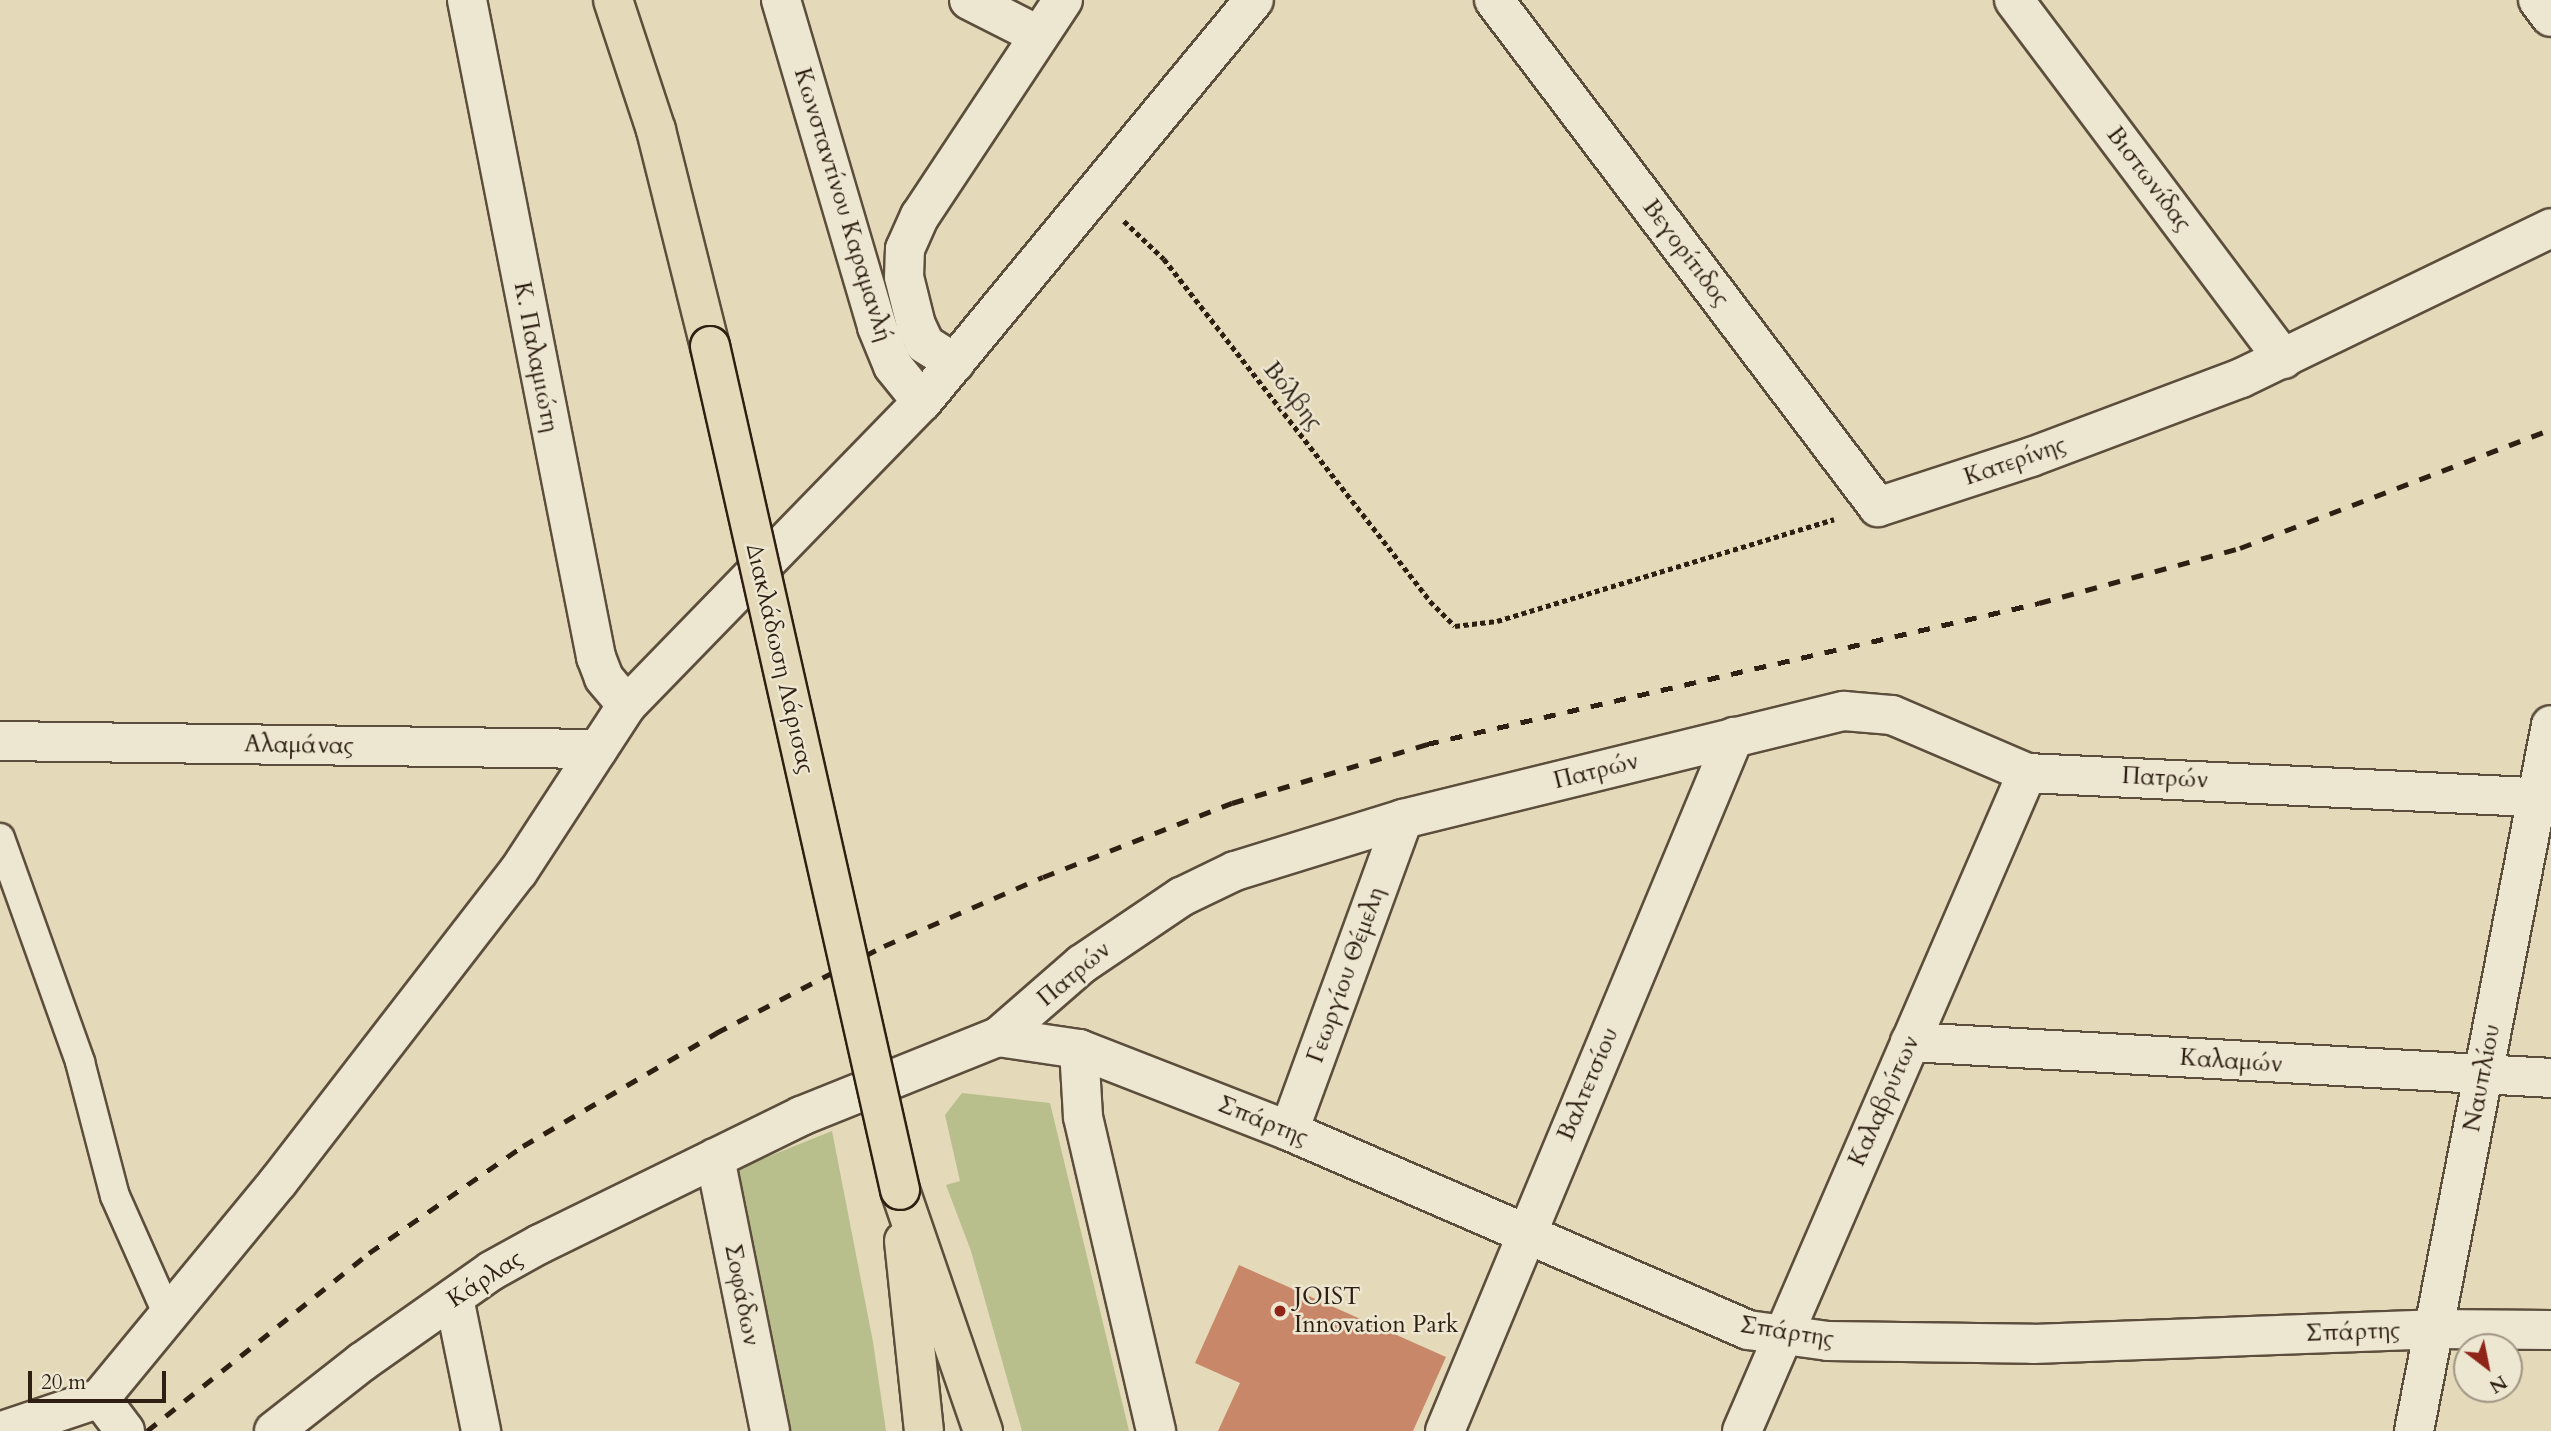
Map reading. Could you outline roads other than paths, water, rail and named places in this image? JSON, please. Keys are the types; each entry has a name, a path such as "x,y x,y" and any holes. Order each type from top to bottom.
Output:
{"main road":[{"path":"613,0 656,130"},
{"path":"636,0 656,130"},
{"name":"Διακλάδωση Λάρισας","path":"656,130 710,346 900,1190 983,1431"},
{"name":"Διακλάδωση Λάρισας","path":"900,1190 923,1431"}],"street":[{"name":"Κ. Παλαμιώτη","path":"467,0 583,599 604,678 627,705"},
{"name":"Κωνσταντίνου Καραμανλή","path":"782,0 877,327 893,366 922,402"},
{"path":"969,0 1038,35"},
{"path":"955,363 925,344 920,335 904,277 905,249 920,216 1063,0"},
{"path":"2,1431 100,1398 167,1313 278,1182 518,872 627,705 922,402 1254,0"},
{"name":"Βεγορίτιδος","path":"1494,0 1878,507"},
{"name":"Βιστωνίδας","path":"2014,0 2284,359"},
{"path":"2538,0 2551,18"},
{"name":"Κατερίνης","path":"1878,507 2031,457 2284,359 2551,228"},
{"name":"Πατρών","path":"715,1158 820,1107 998,1037 1082,964 1181,897 1235,871 1403,819 1826,713 1867,711 1922,726 2027,772 2544,798"},
{"name":"Ναυπλίου","path":"2414,1431 2482,1076 2544,798 2551,725"},
{"name":"Βαλτετσίου","path":"1445,1431 1524,1234 1734,737"},
{"name":"Αλαμάνας","path":"0,741 598,749"},
{"name":"Καλαβρύτων","path":"1742,1431 2027,772"},
{"name":"Γεωργίου Θέμελη","path":"1289,1131 1403,819"},
{"name":"Σπάρτης","path":"998,1037 1079,1049 1289,1131 1748,1331 1781,1336 2033,1344 2435,1329 2551,1330"},
{"name":"Καλαμών","path":"1910,1042 2551,1079"},
{"path":"1079,1049 1083,1116 1156,1431"},
{"name":"Κάρλας","path":"274,1431 454,1298 540,1244 715,1158"},
{"name":"Σοφάδων","path":"715,1158 770,1431"},
{"path":"454,1298 481,1431"},
{"path":"100,1398 125,1431"}],"lane":[{"path":"0,838 80,1062 115,1196 167,1313"}],"railway":[{"path":"147,1431 369,1253 523,1146 716,1033 884,946 1043,877 1232,803 1427,744 2039,603 2240,548 2551,429"}],"place":[{"name":"JOIST Innovation Park","path":"1280,1311"}]}
